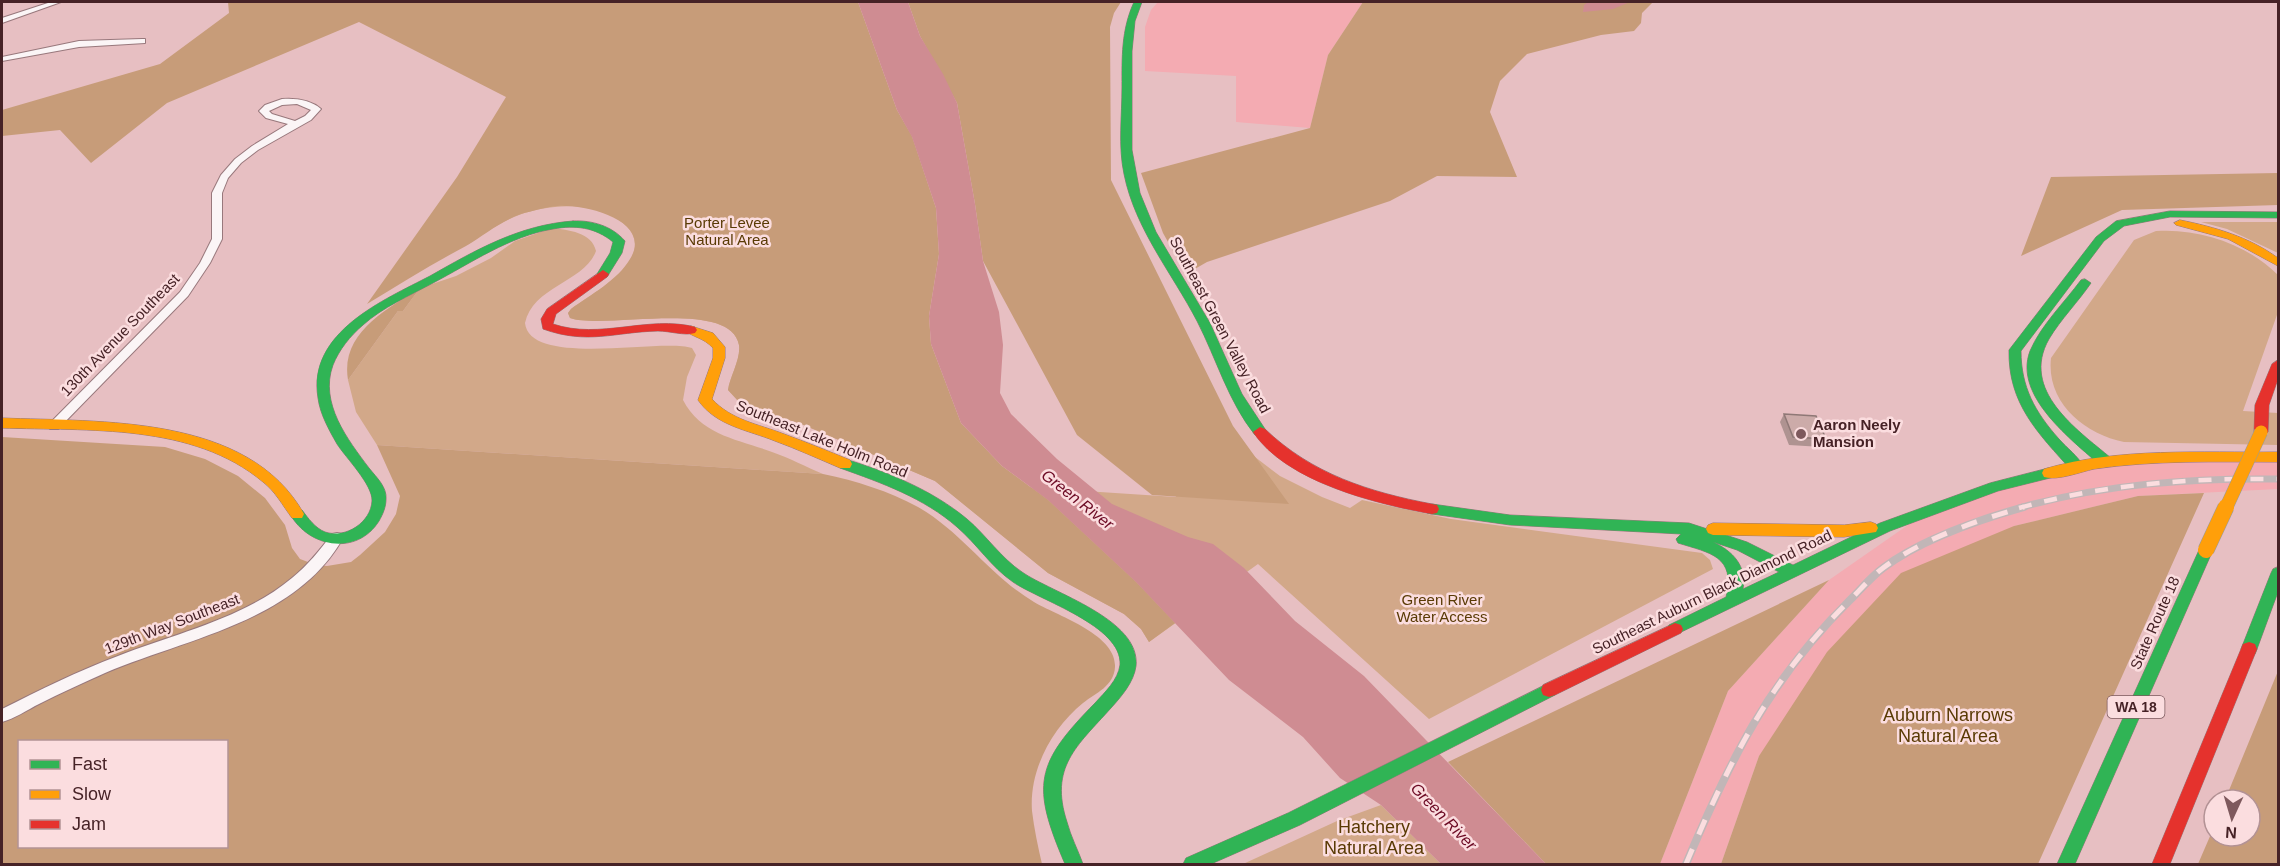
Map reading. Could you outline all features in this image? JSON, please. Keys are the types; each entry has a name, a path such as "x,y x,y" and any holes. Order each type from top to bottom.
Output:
{"main road":[{"name":"Southeast Green Valley Road","path":"1138,2 1131,16 1128,34 1127,146 1130,176 1141,209 1204,324 1241,405 1266,440 1307,469 1335,482 1399,502 1475,515 1689,529 1735,541 1791,571"},
{"path":"2077,467 2023,398 2013,376 2012,364 2015,350 2100,239 2120,223 2147,216 2278,215"},
{"path":"2106,462 2050,407 2040,393 2032,371 2038,350 2119,234 2143,222 2174,222 2232,237 2263,252 2278,263"},
{"name":"Southeast Lake Holm Road","path":"337,538 358,534 369,524 380,506 379,491 328,415 323,383 327,365 334,350 366,317 389,302 494,248 548,226 580,223 602,228 619,241 616,257 606,271 551,312 547,319 547,326 553,331 576,334 678,326 710,336 719,345 720,357 705,400 711,409 733,422 795,443 935,504 954,516 1004,567 1024,582 1112,630 1124,644 1128,655 1126,670 1119,688 1064,747 1051,776 1053,802 1059,830 1074,864"},
{"path":"2272,402 2278,364"},
{"name":"State Route 18","path":"2066,864 2261,432 2272,402"},
{"path":"2,423 156,434 221,448 249,465 272,483 321,537 337,538"},
{"name":"Southeast Auburn Black Diamond Road","path":"1192,864 1294,819 1485,721 1885,527 1995,487 2077,467 2155,458 2278,457"},
{"path":"1600,524 1703,543 1723,554 1735,568 1739,579 1733,599"},
{"path":"1689,529 1844,531 1885,527"},
{"path":"2161,864 2234,689 2278,573"}],"street":[{"path":"2,21 57,2"},
{"path":"2,59 79,44 142,41"},
{"name":"130th Avenue Southeast","path":"54,426 184,294 205,263 217,239 217,193 224,177 238,161 255,148 296,124"},
{"name":"129th Way Southeast","path":"2,716 71,681 135,655 222,625 272,601 302,579 326,555 337,538"}],"shaded area":[{"path":"1158,2 1363,2 1328,55 1310,128 1236,122 1236,76 1145,71 1145,27 1151,10"},
{"path":"2251,453 2278,456 2278,489 2138,496 2014,526 1759,756 1721,864 1660,864 1728,691 1829,580 1928,511 2077,467"}],"green space":[{"name":"Porter Levee Natural Area","path":"228,2 858,2 897,110 912,136 936,208 939,254 929,316 931,344 961,423 1002,466 1048,500 1136,582 1175,623 1149,642 1141,629 1124,614 1048,573 935,481 799,423 740,403 728,390 739,350 739,345 731,331 714,323 691,319 587,321 570,318 568,313 571,309 611,280 630,259 635,245 633,234 613,217 569,206 539,209 521,214 500,224 367,304 457,177 506,97 359,22 167,103 91,163 60,130 2,136 2,110 160,64 229,13"},
{"path":"908,2 1121,2 1114,13 1110,27 1111,180 1233,426 1289,504 1152,495 1077,435 983,261 957,103 920,36"},
{"path":"1363,2 1653,2 1642,13 1641,23 1634,31 1601,35 1527,54 1500,81 1490,112 1517,177 1437,176 1390,201 1207,262 1186,274 1163,233 1141,173 1310,128 1328,55"},
{"path":"580,79 1009,486 1176,497 1104,186 1224,420 1255,457 1280,476 1350,508 1362,500 1451,519 1702,553 1710,560 1713,569 1429,719 1258,564 1149,642 1141,629 1124,614 1048,573 935,481 799,423 740,403 728,390 739,350 739,345 731,331 714,323 691,319 587,321 570,318 568,313 571,309 619,274 626,267 634,251 634,240 629,229 606,213 577,207 532,211 492,228 467,245"},
{"path":"2278,173 2278,205 2122,210 2021,256 2051,177"},
{"path":"2201,222 2278,222 2278,253 2227,229"},
{"path":"552,228 585,236 594,245 596,251 581,270 538,300 525,323 532,337 549,344 572,348 676,346 692,348 696,355 687,377 683,400 700,421 722,435 779,454 823,474 377,445 356,412 348,380 398,311 403,311 420,288 456,276 491,258 515,241"},
{"path":"2156,231 2189,232 2221,240 2252,255 2278,275 2278,312 2243,411 2278,413 2278,445 2124,442 2095,432 2082,424 2061,402 2051,374 2051,358 2134,240"},
{"path":"420,288 403,311 398,311 348,380 347,363 351,349 359,336 381,314"},
{"path":"2,437 165,447 205,459 238,476 265,498 285,525 292,548 300,559 327,566 351,562 385,532 396,514 400,496 377,445 823,474 872,487 895,496 934,517 1018,591 1096,635 1113,655 1114,674 1108,684 1072,713 1052,737 1039,765 1034,780 1032,811 1042,864 2,864"},
{"name":"Auburn Narrows Natural Area","path":"2204,493 2038,864 1721,864 1759,756 1827,652 1901,573 2014,526 2138,496"},
{"path":"1829,580 1728,691 1660,864 1546,864 1448,762"},
{"path":"2278,671 2278,864 2198,864 2205,848 2262,848 2262,788 2230,788"},
{"name":"Hatchery Natural Area","path":"1381,805 1441,864 1243,864 1337,821"}],"water":[{"name":"Green River","path":"858,2 908,2 920,36 957,103 983,261 999,312 1003,345 1000,393 1011,414 1057,459 1112,504 1188,537 1213,544 1244,568 1295,621 1364,676 1546,864 1441,864 1381,805 1340,778 1303,737 1229,680 1136,582 1048,500 1002,466 961,423 931,344 929,316 939,254 936,208 912,137 897,110"},
{"path":"1588,2 1630,2 1613,9 1583,12 1584,5"}],"building":[{"path":"1784,414 1816,416 1826,439 1793,437"}],"railway":[{"path":"2019,508 2083,493 2147,484 2278,479"},
{"path":"1686,864 1736,756 1774,691 1796,660 1874,575 1898,558 1933,539 2024,507"}],"traffic: fast":[{"path":"1138,2 1131,21 1127,51 1127,150 1134,193 1151,232 1204,323 1235,394 1260,432"},
{"path":"2077,467 2042,428 2024,400 2018,385 2015,350 2100,239 2120,223 2170,214 2278,215"},
{"path":"297,514 314,532 332,539 343,538 363,530 376,513 379,491 342,441 328,413 324,398 324,374 330,357 346,334 359,322 386,303 501,242 554,225 592,226 609,233 619,241 616,253 603,274"},
{"path":"2085,283 2042,340 2034,360 2034,375 2038,389 2057,417 2106,462"},
{"path":"845,464 907,488 936,504 962,523 1002,565 1017,577 1101,623 1115,634 1124,647 1128,662 1122,682 1067,745 1058,759 1053,774 1053,804 1074,864"},
{"path":"1675,629 1885,527 1995,487 2049,473"},
{"path":"1432,509 1510,520 1689,529 1742,546 1791,571"},
{"path":"1683,539 1717,551 1732,564 1736,573 1733,599"},
{"path":"2066,864 2206,550"},
{"path":"2249,649 2278,573"},
{"path":"1192,864 1294,819 1549,690"}],"traffic: slow":[{"path":"2180,223 2232,237 2256,248 2278,263"},
{"path":"691,330 709,336 719,347 719,358 705,400 713,408 739,424 779,437 845,464"},
{"path":"2,423 105,427 176,437 210,446 241,459 268,478 297,514"},
{"path":"2206,550 2261,432"},
{"path":"2049,473 2134,460 2191,457 2278,457"},
{"path":"1713,529 1844,531 1871,528"}],"traffic: jam":[{"path":"603,274 551,312 547,319 547,326 564,332 582,334 655,327 691,330"},
{"path":"2261,432 2262,405 2278,364"},
{"path":"1260,432 1296,462 1339,484 1362,493 1432,509"},
{"path":"1549,690 1675,629"},
{"path":"2161,864 2249,649"}],"place":[{"name":"Aaron Neely Mansion","path":"1801,434"}],"park label":[{"name":"Green River Water Access","path":"1442,608"}]}
